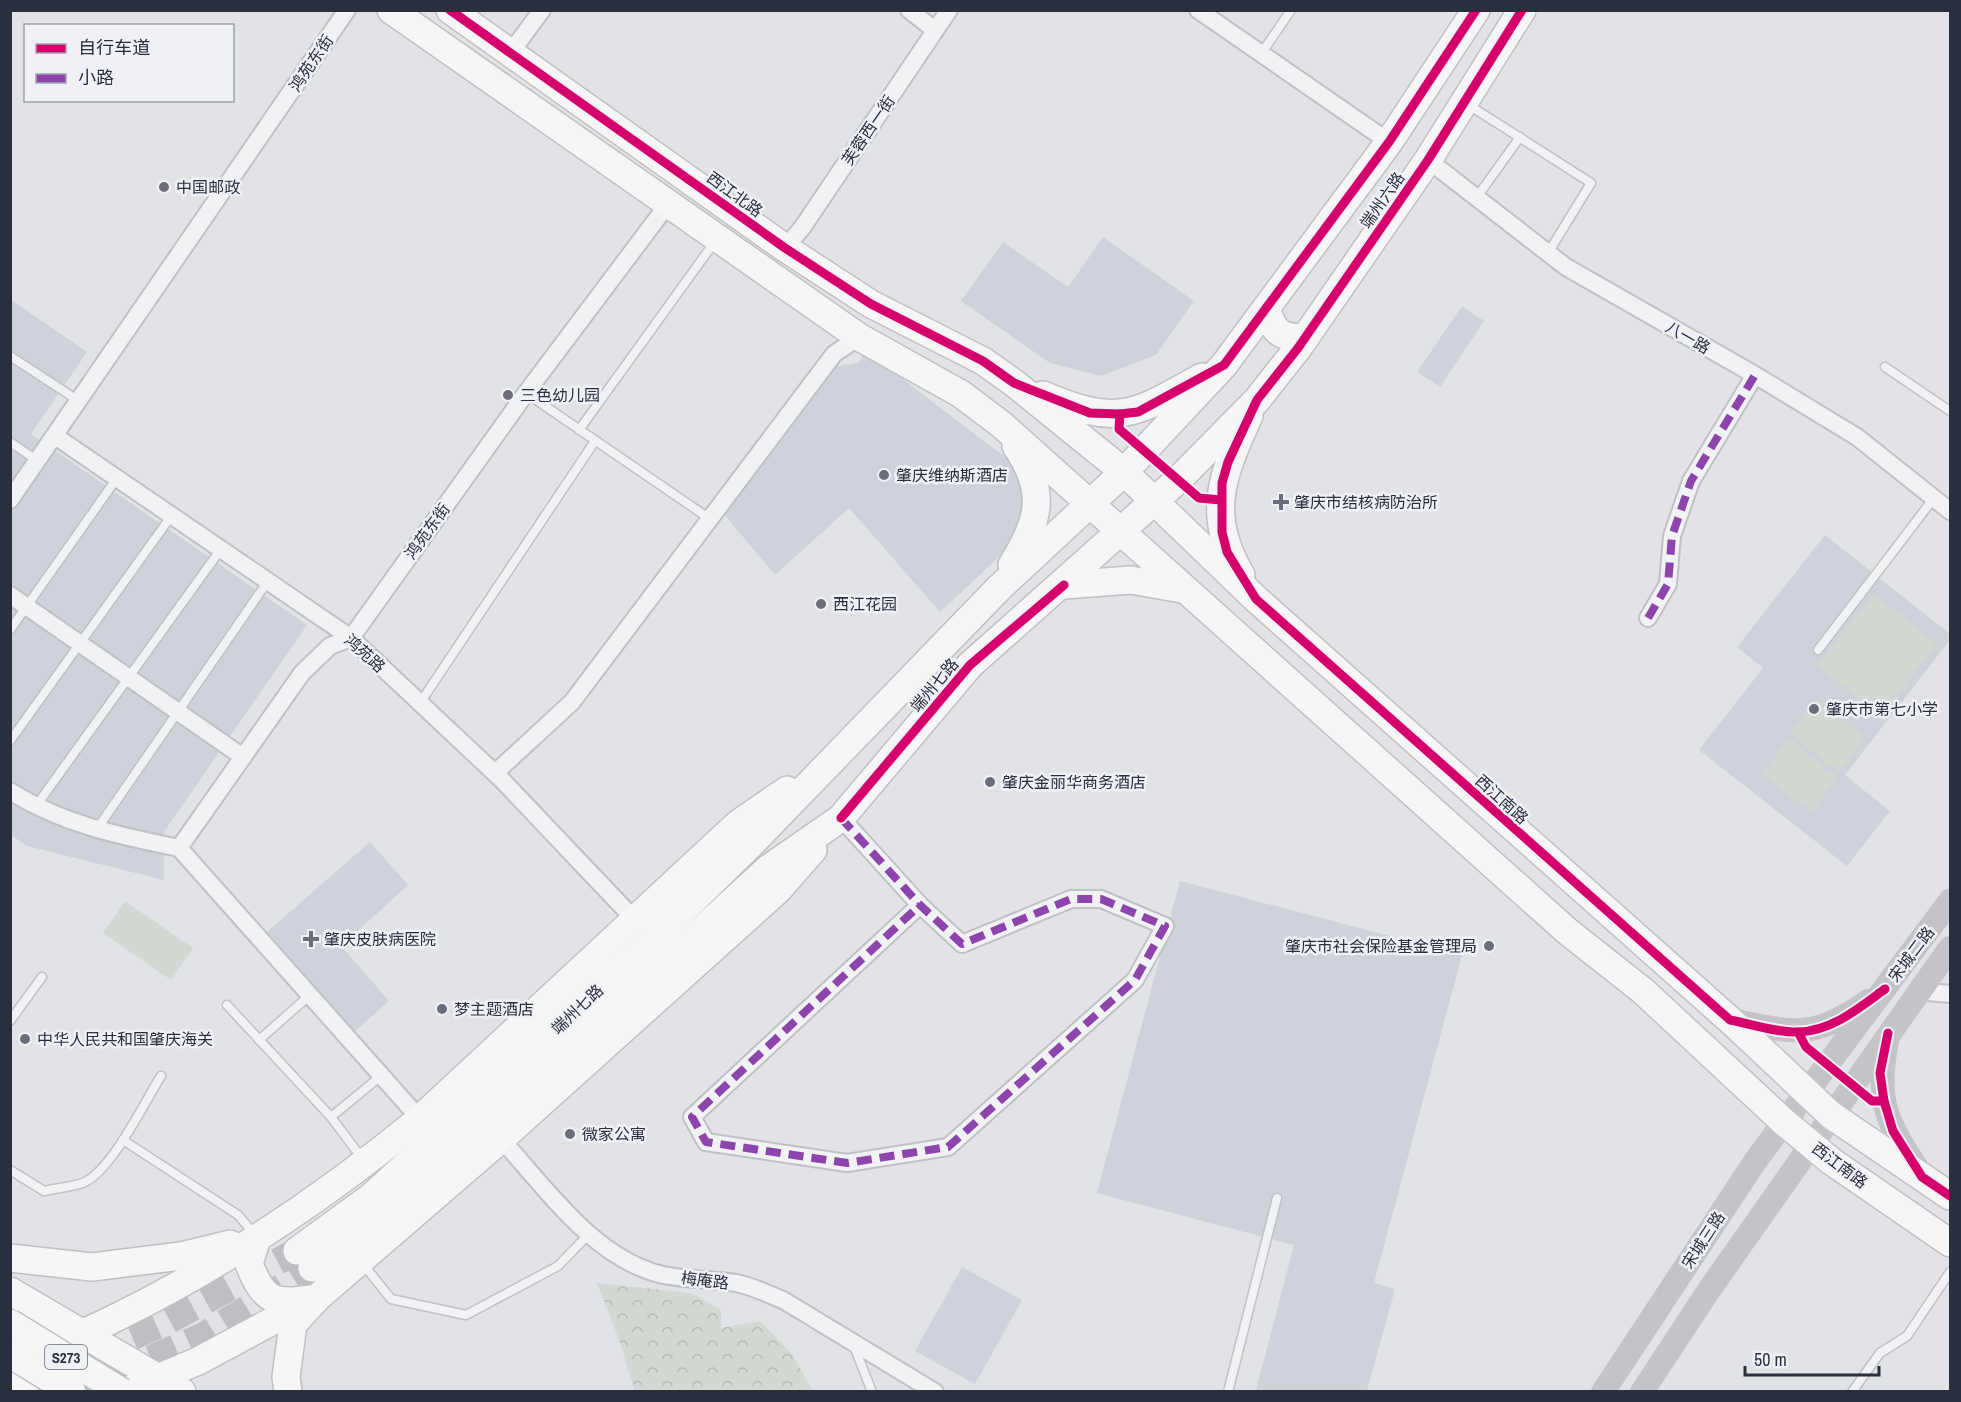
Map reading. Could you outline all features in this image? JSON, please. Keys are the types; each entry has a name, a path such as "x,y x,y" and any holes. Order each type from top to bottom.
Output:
{"main road":[{"path":"391,10 859,337 961,394 1002,425 1092,503"},
{"name":"西江北路","path":"450,10 785,248 871,304 983,362 1014,383 1124,472"},
{"name":"端州六路","path":"1124,472 1224,365 1389,142 1476,10"},
{"name":"端州六路","path":"1257,400 1305,338 1428,160 1522,10"},
{"path":"1266,309 1273,329 1287,337 1305,338"},
{"path":"961,394 983,362"},
{"path":"1014,383 1090,413 1120,414 1138,412 1224,365"},
{"path":"1256,599 1227,552 1221,513 1222,483 1228,462 1257,400"},
{"name":"端州七路","path":"1124,472 999,588 752,843 621,969 305,1259 398,1203 492,1122 769,868 841,818 970,665 1064,585 1257,400"},
{"path":"999,588 1033,530 1036,498 1033,476 1002,425"},
{"name":"西江南路","path":"1124,472 1256,599 1730,1020 1831,1115 1950,1196"},
{"name":"西江南路","path":"1092,503 1183,589 1567,930 1643,991 1784,1122 1832,1161 1950,1243"},
{"path":"1064,585 1131,580 1183,589"},
{"path":"1275,671 1284,650 1303,641"},
{"path":"10,1364 85,1334 142,1306 257,1238 366,1163 420,1119 739,823 837,755"},
{"path":"288,1392 286,1377 293,1324 318,1297 501,1139 779,889 841,818"},
{"name":"宋城二路","path":"1807,1092 1950,902"},
{"name":"宋城二路","path":"1831,1115 1950,948"},
{"path":"1643,991 1667,964"},
{"path":"1730,1020 1798,1032 1822,1028 1847,1016 1885,989"},
{"path":"1888,1033 1880,1073 1884,1101 1893,1131 1922,1177"},
{"name":"宋城三路","path":"1603,1392 1756,1160 1807,1092"},
{"name":"宋城三路","path":"1642,1392 1831,1115"},
{"path":"10,1258 92,1267 181,1256 257,1238"},
{"path":"257,1238 249,1264 258,1288 275,1301 289,1302 318,1297"},
{"path":"10,1291 182,1392"},
{"path":"124,1392 198,1361 318,1297"},
{"name":"S273","path":"10,1323 124,1392"},
{"name":"S273","path":"10,1354 72,1392"},
{"path":"10,1383 25,1392"}],"street":[{"name":"鸿苑东街","path":"10,500 347,10"},
{"path":"511,52 542,10"},
{"path":"909,10 935,30"},
{"name":"芙蓉西一街","path":"785,248 802,228 949,10"},
{"path":"1198,10 1389,142"},
{"name":"八一路","path":"1428,160 1566,267 1755,375 1857,437 1950,511"},
{"name":"鸿苑东街","path":"179,848 302,673 330,646 351,638 526,393 668,204"},
{"path":"495,774 572,702 834,354 859,337"},
{"path":"1648,618 1668,584 1672,536 1692,481 1755,375"},
{"name":"鸿苑路","path":"55,436 351,638 495,774 634,919"},
{"path":"10,595 243,757"},
{"path":"10,791 60,819 179,848 420,1119"},
{"path":"841,818 920,905 962,944 1071,899 1101,900 1166,926 1135,980 948,1147 847,1163 706,1142 692,1117 920,905"},
{"path":"1918,991 1950,994"},
{"name":"梅庵路","path":"501,1139 589,1234 612,1254 655,1272 737,1283 760,1290 783,1300 935,1392"}],"lane":[{"path":"1261,54 1292,10"},
{"path":"1465,102 1591,183 1548,253"},
{"path":"1477,197 1520,137"},
{"path":"579,430 717,238"},
{"path":"10,356 79,401"},
{"path":"1885,367 1950,411"},
{"path":"526,393 710,519"},
{"path":"420,703 595,441"},
{"path":"10,442 38,461"},
{"path":"10,630 117,478"},
{"path":"1818,650 1934,498"},
{"path":"10,741 172,516"},
{"path":"36,806 221,549"},
{"path":"96,829 268,581"},
{"path":"10,1021 42,977"},
{"path":"259,1040 310,995"},
{"path":"227,1005 331,1117 366,1163"},
{"path":"331,1117 381,1075"},
{"path":"10,1170 44,1191 85,1182 101,1169 123,1140 161,1076"},
{"path":"123,1140 238,1215 257,1238"},
{"path":"1228,1392 1277,1198"},
{"path":"361,1261 391,1299 466,1315 558,1266 589,1234"},
{"path":"1852,1392 1880,1353 1907,1336 1950,1272"},
{"path":"853,1342 872,1392"}],"shaded area":[{"path":"1103,237 1194,301 1156,355 1101,376 1050,363 961,301 1003,242 1068,287"},
{"path":"10,299 87,352 31,434 307,625 164,832 164,880 27,846 11,835"},
{"path":"1462,306 1484,321 1440,387 1417,372"},
{"name":"肇庆维纳斯酒店","path":"866,351 1014,464 1024,486 1025,509 1018,539 940,612 849,508 775,575 722,512 831,367 858,363"},
{"name":"肇庆市第七小学","path":"1825,535 1950,634 1950,640 1845,775 1890,811 1847,866 1699,750 1763,668 1737,647"},
{"name":"肇庆皮肤病医院","path":"370,842 408,885 341,946 389,1001 354,1032 267,932"},
{"path":"1180,881 1462,955 1374,1283 1395,1289 1367,1391 1256,1390 1294,1245 1097,1193"},
{"path":"962,1267 1022,1300 975,1384 915,1351"}],"green space":[{"path":"1874,594 1937,644 1880,716 1817,665"},
{"path":"1816,699 1865,737 1838,772 1790,734"},
{"path":"1789,739 1838,777 1811,812 1762,774"},
{"path":"125,901 193,948 171,980 103,933"},
{"path":"597,1283 691,1293 721,1310 721,1328 760,1321 792,1354 813,1391 635,1391 619,1340"}],"tunnel":[{"path":"57,1370 166,1322 297,1251"},
{"path":"76,1392 205,1335 312,1268"}],"marked path":[{"path":"1648,618 1668,584 1672,536 1691,481 1755,375"},
{"path":"841,818 920,905 962,944 1071,899 1101,899 1165,926 1135,980 948,1147 847,1163 706,1142 692,1117 920,905"}],"cycle path":[{"path":"450,10 785,248 871,304 983,361 1014,383 1090,413 1120,414 1138,412 1224,365 1389,142 1476,10"},
{"path":"1522,10 1428,160 1298,348 1257,400 1228,462 1222,483 1222,532 1227,552 1256,599 1730,1020 1782,1031 1811,1031 1845,1017 1885,989"},
{"path":"1120,414 1119,429 1199,498 1221,500"},
{"path":"841,818 970,665 1064,585"},
{"path":"1798,1032 1806,1047 1872,1101 1884,1101"},
{"path":"1888,1033 1880,1073 1884,1101 1893,1131 1922,1177 1950,1196"}],"place":[{"name":"中国邮政","path":"164,187"},
{"name":"三色幼儿园","path":"508,395"},
{"name":"肇庆维纳斯酒店","path":"884,475"},
{"name":"肇庆市结核病防治所","path":"1281,502"},
{"name":"西江花园","path":"821,604"},
{"name":"肇庆市第七小学","path":"1814,709"},
{"name":"肇庆金丽华商务酒店","path":"990,782"},
{"name":"肇庆皮肤病医院","path":"311,939"},
{"name":"肇庆市社会保险基金管理局","path":"1489,946"},
{"name":"梦主题酒店","path":"442,1009"},
{"name":"中华人民共和国肇庆海关","path":"25,1039"},
{"name":"微家公寓","path":"570,1134"}]}
